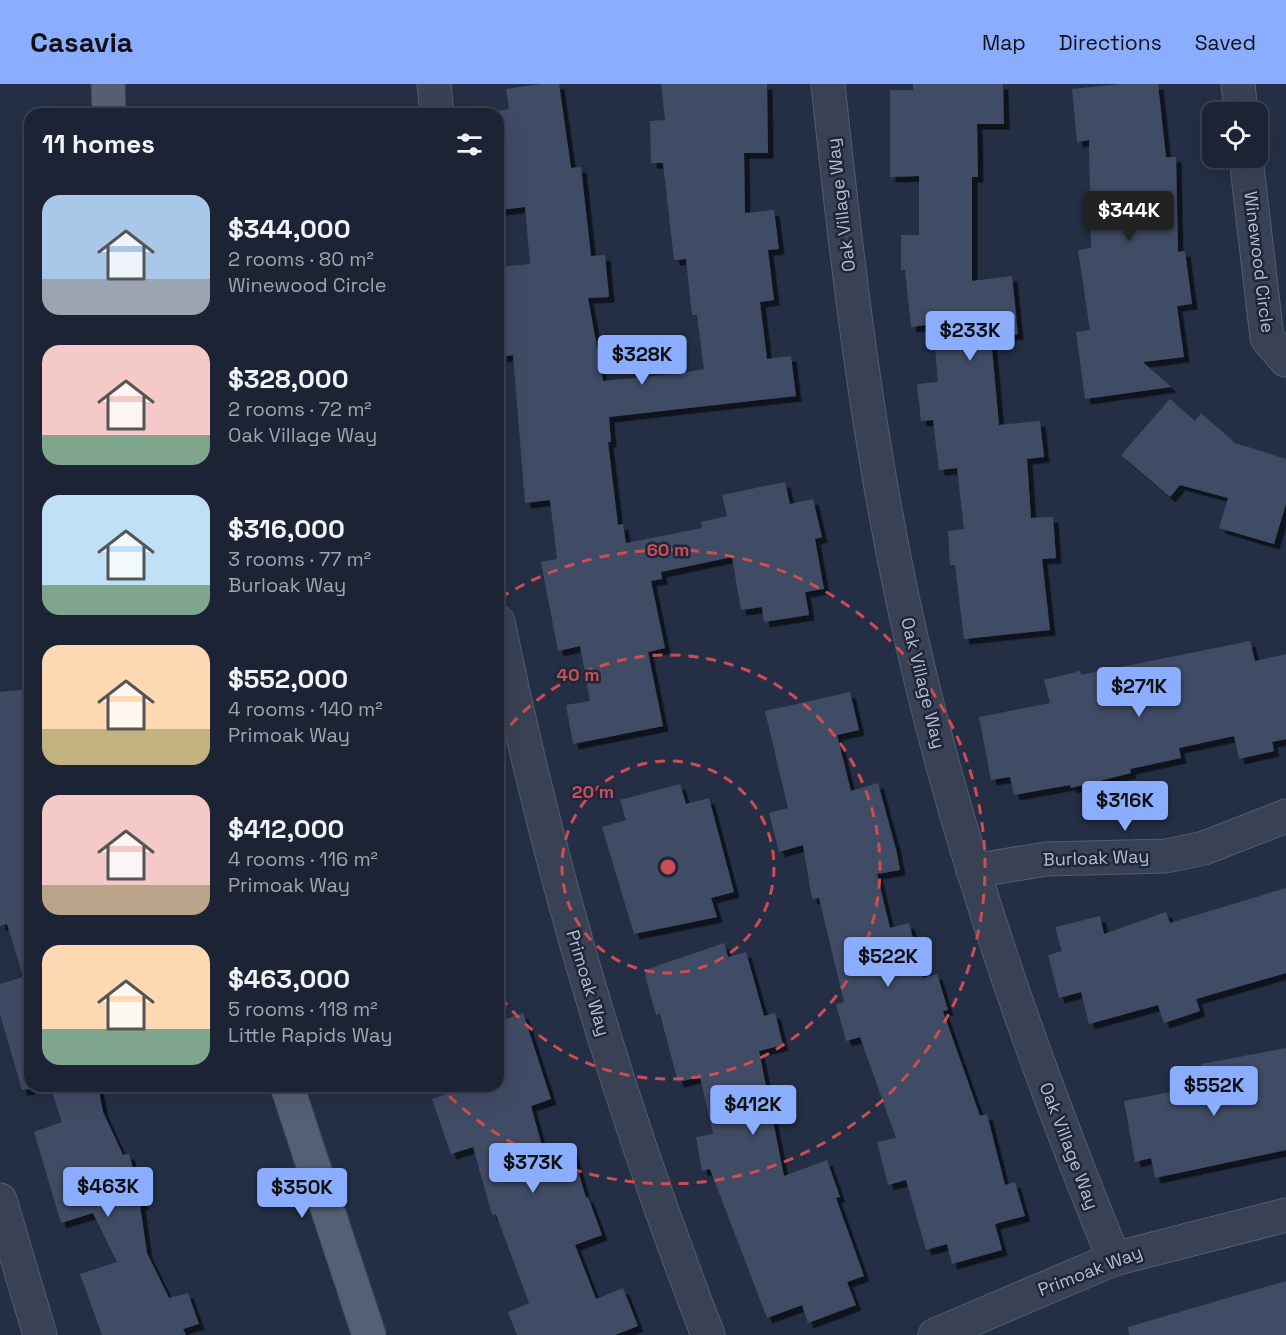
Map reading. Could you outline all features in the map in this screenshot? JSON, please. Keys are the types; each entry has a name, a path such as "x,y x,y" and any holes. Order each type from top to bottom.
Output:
{"main road":[{"path":"108,84 109,108"},
{"path":"289,1092 369,1335"}],"street":[{"path":"434,84 436,108"},
{"name":"Oak Village Way","path":"828,84 865,398 921,681 973,871 1064,1136 1114,1259"},
{"path":"1238,84 1240,102"},
{"name":"Winewood Circle","path":"1247,168 1267,338 1286,360"},
{"name":"Primoak Way","path":"504,651 524,748 581,965 678,1257 708,1335"},
{"name":"Burloak Way","path":"973,871 1046,859 1166,856 1204,848 1286,816"},
{"path":"0,1200 40,1335"},
{"name":"Primoak Way","path":"935,1335 1114,1259 1286,1215"}],"building":[{"path":"559,84 571,168 581,167 591,256 605,255 609,297 588,298 603,381 704,369 697,315 692,315 686,259 674,260 663,163 651,163 650,121 665,120 661,84 767,84 768,153 744,153 745,213 774,210 779,249 768,250 774,300 760,302 767,359 791,356 796,396 609,417 611,442 608,442 618,525 623,524 626,543 702,528 701,522 727,516 722,495 785,482 790,504 813,499 822,537 815,539 824,589 805,592 809,615 764,622 762,607 741,610 732,557 661,572 662,579 651,581 665,648 648,652 663,726 573,744 566,705 590,701 580,646 558,651 541,562 557,559 550,500 525,503 513,355 504,357 504,266 530,264 525,207 504,209 504,110 509,109 506,89"},
{"path":"913,84 1003,84 1004,124 977,124 978,177 972,177 972,281 1012,276 1018,334 991,338 999,425 1040,421 1044,457 1027,459 1031,518 1053,517 1056,558 1042,559 1050,630 964,639 955,565 950,565 948,531 964,529 957,468 939,470 933,420 921,421 917,384 938,382 933,324 911,327 905,270 901,270 901,235 919,235 919,176 890,177 890,90 913,90"},
{"path":"1121,84 1158,84 1166,157 1176,157 1178,252 1185,251 1192,304 1177,306 1184,357 1143,362 1171,387 1085,399 1076,332 1090,330 1078,250 1091,248 1089,140 1077,142 1072,89"},
{"path":"1170,399 1195,421 1201,413 1235,443 1286,459 1286,504 1274,544 1219,528 1228,498 1180,485 1170,497 1121,455"},
{"path":"1250,641 1255,661 1286,654 1286,739 1272,742 1274,751 1239,759 1234,736 1179,748 1181,758 1130,769 1131,773 1071,788 1070,785 1014,795 1010,777 991,780 979,717 1050,703 1044,680 1080,671 1081,675"},
{"path":"24,690 23,976 7,924 0,926 0,692"},
{"path":"850,692 859,730 837,735 851,791 878,783 900,870 877,874 890,928 909,923 923,978 937,974 948,1010 943,1011 980,1116 987,1114 1005,1185 1015,1182 1025,1216 995,1224 1002,1250 952,1264 947,1244 926,1250 906,1180 888,1185 877,1142 896,1138 860,1037 846,1041 836,1004 844,1002 819,898 812,899 803,845 779,852 769,813 788,808 765,711"},
{"path":"680,784 686,804 709,798 734,892 711,898 717,917 634,934 602,827 626,820 620,800"},
{"path":"1286,888 1286,973 1196,999 1200,1011 1164,1023 1158,1005 1089,1024 1081,992 1059,998 1048,955 1062,951 1055,927 1100,916 1104,934 1166,912 1170,923"},
{"path":"724,943 728,957 746,952 764,1016 775,1013 783,1045 759,1051 784,1176 827,1160 840,1197 836,1198 864,1276 847,1282 856,1305 808,1323 802,1305 767,1318 710,1169 702,1171 696,1137 713,1134 700,1077 678,1082 660,1014 656,1015 646,979 645,970"},
{"path":"24,977 24,1090 22,1090 0,1014 0,984"},
{"path":"523,1013 551,1099 531,1106 545,1157 572,1150 586,1198 588,1197 602,1235 575,1245 596,1299 623,1288 638,1326 615,1335 517,1335 508,1312 529,1303 496,1214 492,1215 473,1147 451,1154 432,1099 452,1092 504,1092 504,1020"},
{"path":"1286,1048 1286,1150 1155,1178 1151,1158 1135,1162 1124,1101 1206,1085 1201,1064"},
{"path":"52,1092 99,1092 103,1112 123,1155 129,1154 143,1204 140,1205 147,1253 169,1298 188,1293 199,1324 183,1329 186,1335 102,1335 80,1274 117,1262 93,1213 61,1223 34,1132 62,1122"},
{"path":"1286,1281 1286,1335 1129,1335 1128,1327"}]}
